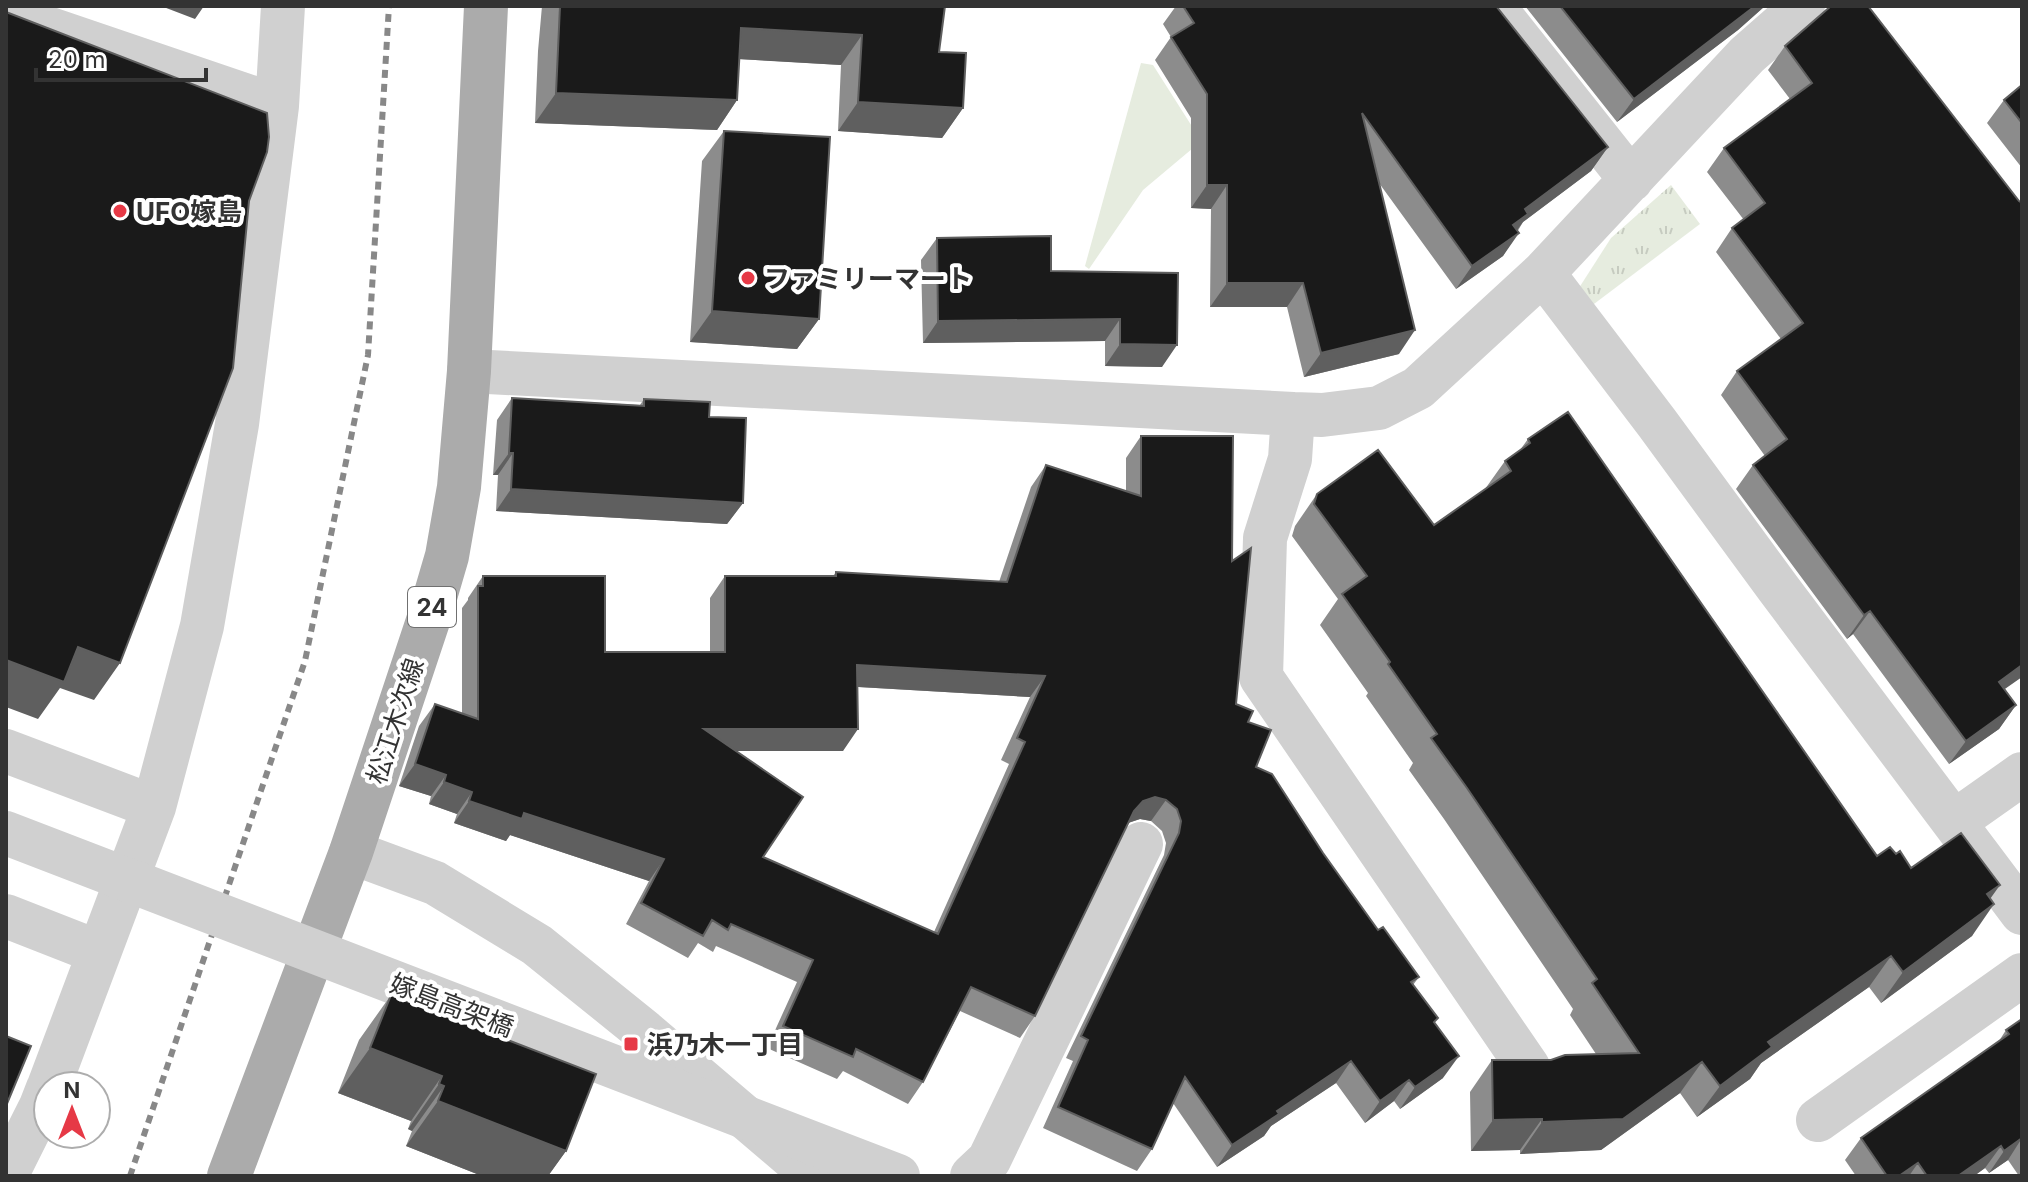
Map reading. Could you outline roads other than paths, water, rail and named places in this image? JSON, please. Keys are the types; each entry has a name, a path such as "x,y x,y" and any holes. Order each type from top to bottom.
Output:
{"main road":[{"name":"松江木次線","path":"229,1176 351,852 447,556 459,487 469,371 486,6"}],"street":[{"path":"54,1070 154,807 202,626 237,424 277,106 283,6"},
{"path":"1493,6 1631,180"},
{"path":"469,371 1293,414 1322,415 1379,408 1418,388 1543,273 1747,55 1803,6"},
{"path":"6,14 277,106"},
{"path":"1543,273 2022,913"},
{"path":"1293,414 1290,459 1265,538 1261,677 1528,1067"},
{"path":"6,751 154,807"},
{"path":"1954,822 2022,774"},
{"name":"嫁島高架橋","path":"6,833 898,1176"},
{"path":"972,1176 989,1160 1141,844"},
{"path":"351,852 435,883 537,945 814,1176"},
{"path":"6,916 98,952"},
{"path":"1818,1120 2022,975"},
{"path":"6,1176 32,1124"}],"railway":[{"path":"130,1176 305,661 368,355 389,6"}],"place":[{"name":"UFO嫁島","path":"120,211"},
{"name":"ファミリーマート","path":"748,278"},
{"name":"浜乃木一丁目","path":"631,1044"}]}
